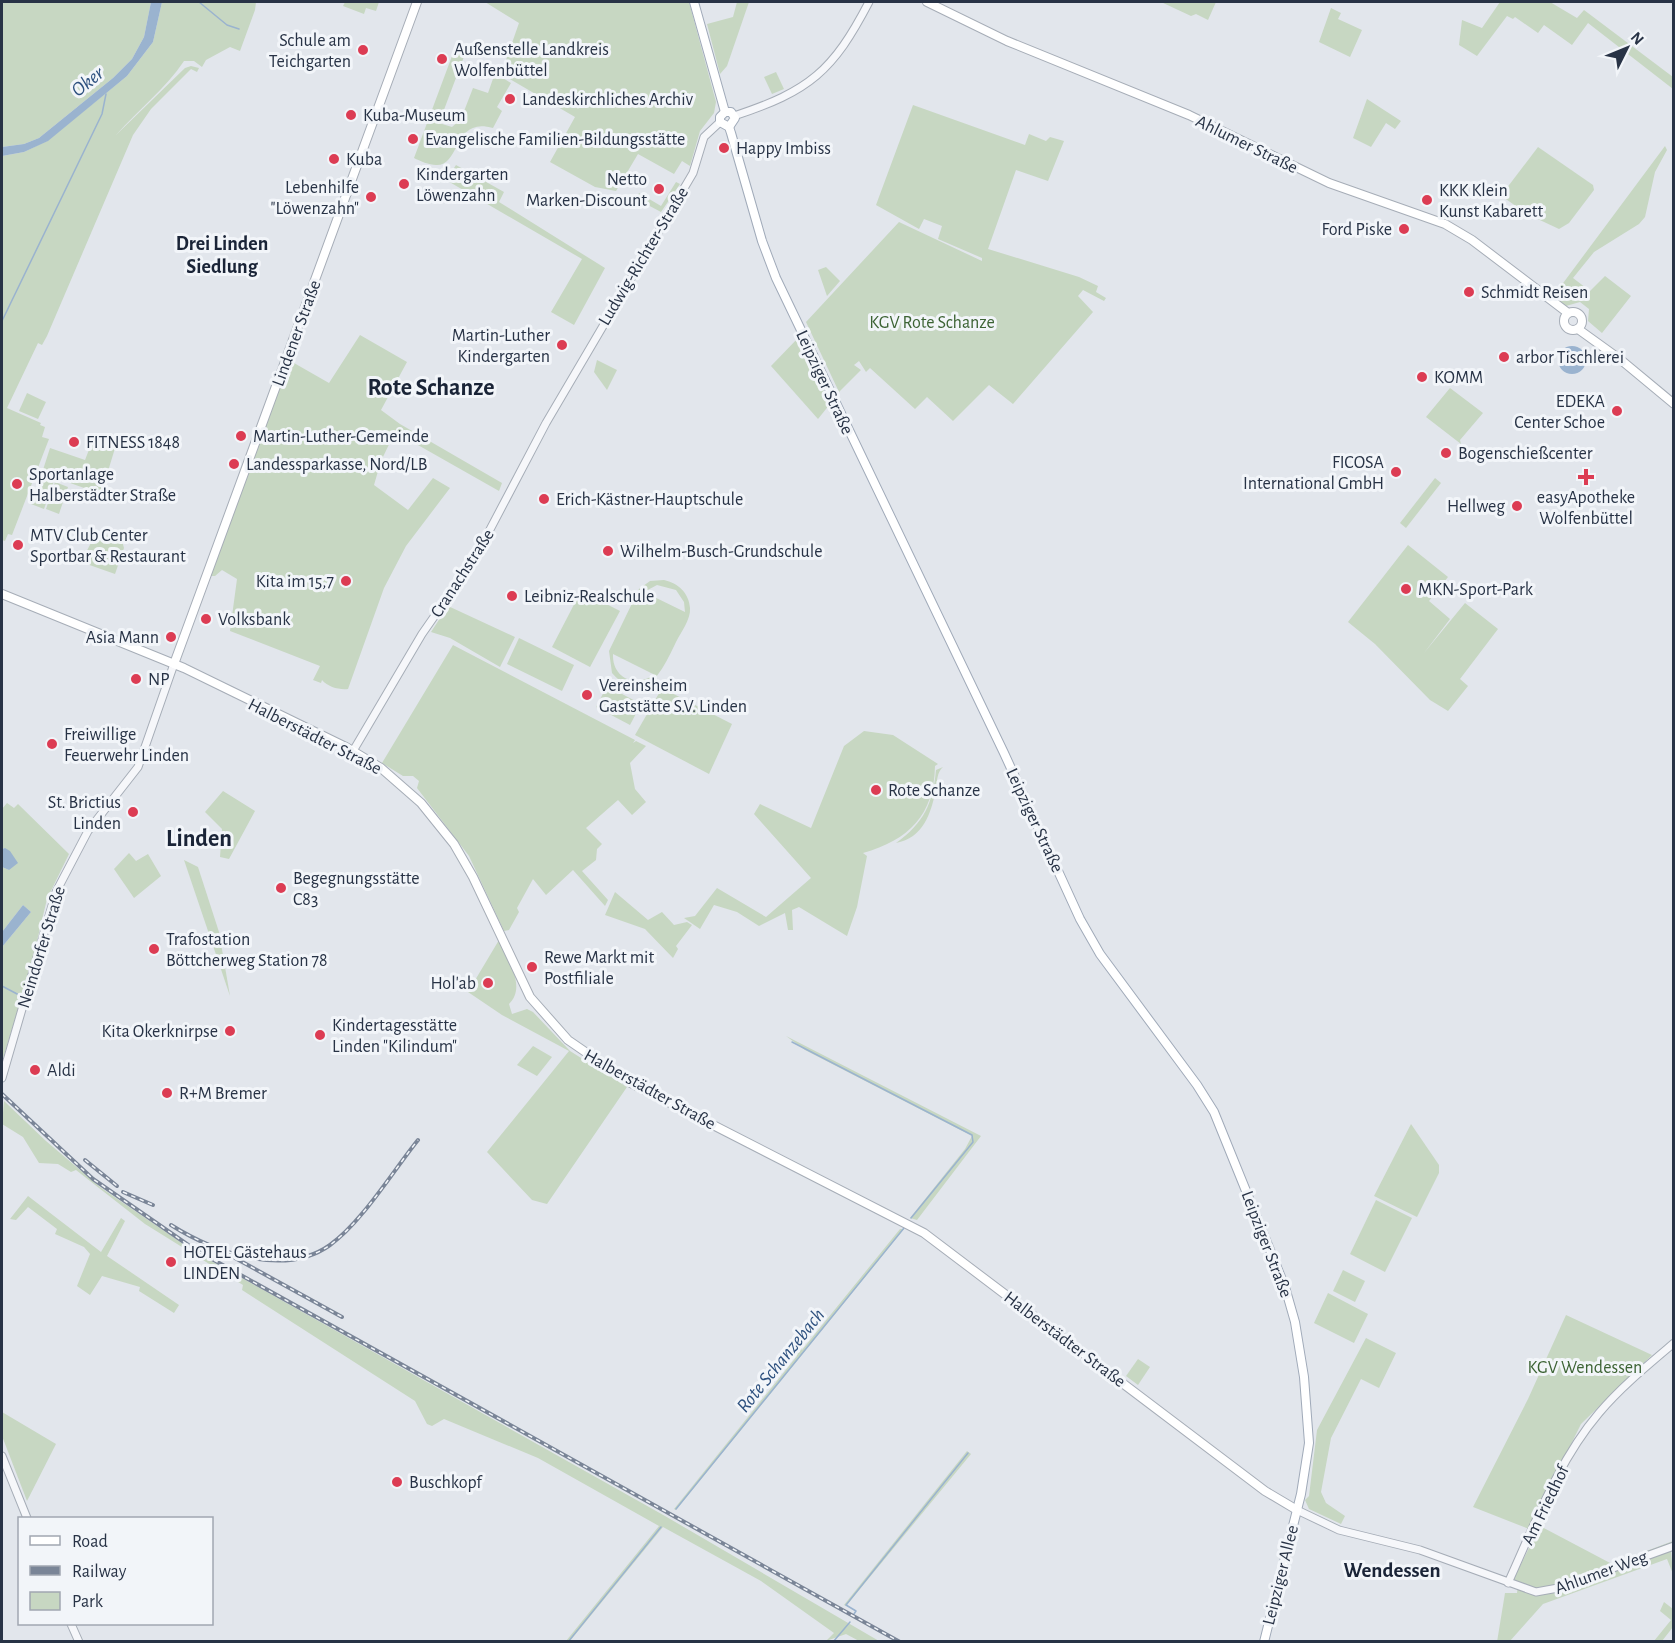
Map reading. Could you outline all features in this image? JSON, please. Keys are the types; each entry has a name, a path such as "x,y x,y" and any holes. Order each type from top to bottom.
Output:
{"main road":[{"name":"Lindener Straße","path":"174,664 417,2"},
{"path":"694,2 725,112"},
{"name":"Ahlumer Straße","path":"927,2 1007,41 1189,115 1329,183 1445,224 1485,249 1566,315 1579,314 1580,326 1674,404"},
{"path":"725,112 734,116 734,123 724,124 721,115 725,112"},
{"name":"Leipziger Straße","path":"724,124 776,278 1004,753 1080,920 1100,954 1205,1097 1226,1139 1286,1287 1295,1322 1310,1430 1306,1469 1297,1510"},
{"name":"Ahlumer Straße","path":"1566,315 1567,328 1580,326"},
{"name":"Halberstädter Straße","path":"2,594 174,664 353,751 393,777 421,803 445,831 473,877 530,997 549,1022 568,1040 599,1063 638,1086 911,1225 1276,1499 1297,1510"},
{"name":"Leipziger Allee","path":"1264,1641 1297,1510"}],"street":[{"path":"734,116 782,99 807,85 838,55 869,2"},
{"name":"Ludwig-Richter-Straße","path":"564,392 693,173 704,137 724,124"},
{"name":"Cranachstraße","path":"353,751 422,634 477,555 564,392"},
{"name":"Neindorfer Straße","path":"2,1077 56,892 88,831 138,767 174,664"},
{"name":"Am Friedhof","path":"1508,1583 1566,1461 1586,1430 1609,1402 1674,1343"},
{"path":"2,1456 27,1517"},
{"name":"Ahlumer Weg","path":"1297,1510 1339,1530 1420,1550 1508,1583 1544,1592 1670,1547"},
{"path":"72,1625 79,1641"}],"green space":[{"path":"2,2 151,2 144,37 132,59 113,78 39,138 24,144 2,147"},
{"path":"162,2 256,2 240,51 230,47 206,60 202,67 194,61 184,61 160,90 116,135 185,68 191,66 199,68 197,72 191,69 151,109 133,135 47,336 42,345 38,343 7,408 41,423 40,425 45,427 42,437 49,439 12,535 8,534 5,541 2,540 2,156 24,152 47,141 127,76 153,42"},
{"path":"345,2 379,2 376,11 366,8 364,14 343,6"},
{"path":"485,2 689,2 716,102 714,113 700,131 690,166 682,161 674,174 638,154 616,191 595,187 550,162 575,117 501,74 519,23"},
{"path":"737,2 749,2 727,66 720,74 707,24 733,17"},
{"path":"1161,2 1216,2 1208,20 1196,14 1191,16"},
{"path":"1500,2 1550,2 1577,18 1584,10 1673,77 1673,89 1588,23 1572,45 1544,25 1538,33 1515,17 1513,19 1507,16 1477,56 1459,45 1462,20 1482,28"},
{"path":"1331,8 1341,13 1338,19 1362,30 1350,57 1319,42"},
{"path":"455,48 465,54 439,123 452,127 461,119 473,88 488,93 495,73 511,83 497,107 502,111 493,128 480,126 471,129 444,163 436,165 422,162 414,158"},
{"path":"776,72 784,89 772,94 764,77"},
{"path":"1367,99 1401,121 1395,129 1386,123 1371,147 1353,138"},
{"name":"KGV Rote Schanze","path":"913,105 1025,145 1029,134 1046,141 1050,137 1064,141 1048,181 1016,170 988,249 1079,277 1098,286 1096,292 1106,298 1104,301 1083,290 1078,296 1093,312 1013,404 989,385 953,421 927,397 915,409 870,368 866,372 859,361 854,365 861,370 839,392 806,322 899,222 982,261 982,258 938,239 942,226 924,219 919,229 876,205"},
{"path":"1665,146 1667,150 1655,172 1645,217 1639,224 1594,252 1573,278 1590,291 1605,276 1631,296 1602,333 1588,321 1589,309 1580,302 1566,306 1552,298"},
{"path":"1538,147 1593,185 1594,190 1569,223 1559,229 1527,214 1503,197 1503,193"},
{"path":"456,165 504,192 499,202 605,268 574,325 551,312 582,259 446,180"},
{"path":"676,182 680,184 661,212 627,194 637,197 639,193 661,206"},
{"path":"826,267 840,281 827,296 818,270"},
{"path":"360,335 407,362 381,410 400,424 502,483 499,491 395,432 381,461 374,485 408,510 433,478 450,488 406,546 384,588 348,689 345,689 330,686 322,680 321,683 313,680 320,666 230,631 237,579 222,570 215,576 208,576 287,359 329,383"},
{"path":"800,336 830,404 818,419 771,366"},
{"path":"597,360 617,370 607,390 594,372"},
{"path":"1450,388 1483,413 1460,440 1461,444 1426,417"},
{"path":"27,393 46,402 38,419 19,411"},
{"path":"94,437 116,445 101,494 42,473 50,448 85,460"},
{"path":"40,477 54,481 44,509 31,504"},
{"path":"1435,478 1441,483 1406,528 1400,523"},
{"path":"55,482 68,487 59,514 46,509"},
{"path":"100,533 122,541 124,548 115,574 81,562 93,539"},
{"path":"1408,545 1448,577 1429,601 1450,619 1424,653 1465,603 1498,629 1460,679 1468,686 1448,711 1430,700 1375,644 1348,622"},
{"path":"664,580 678,586 685,593 690,612 659,673 652,682 643,687 634,688 612,673 609,651 639,589 650,581","holes":["657,585 676,590 684,602 685,612 644,592","613,654 653,674 654,675 639,681 626,678 616,669"]},
{"path":"581,591 620,611 590,667 552,647"},
{"path":"448,606 515,637 500,667 450,638 431,632"},
{"path":"519,638 574,665 562,691 507,664"},
{"path":"453,645 635,740 633,743 636,741 646,746 630,763 635,789 646,802 632,815 618,800 586,828 602,844 597,849 596,860 582,871 608,900 605,906 573,870 546,895 533,879 517,908 519,912 509,930 504,931 469,856 417,788 419,781 413,776 403,776 382,763"},
{"path":"607,686 641,704 630,725 596,707"},
{"path":"662,688 732,724 709,774 635,735"},
{"path":"864,731 893,735 938,764 935,766 930,798 916,823 894,841 863,853 867,856 857,907 847,936 799,907 792,910 793,930 788,930 785,913 759,926 737,912 714,905 700,929 684,918 695,916 717,888 766,917 811,878 754,814 760,804 811,828 844,746"},
{"path":"943,767 938,774 931,807 924,824 913,836 896,843 920,820 932,793 936,770"},
{"path":"223,791 255,811 229,859 220,857 222,829 205,812"},
{"path":"7,803 14,808 18,804 69,854 47,899 32,962 2,1062 2,947 31,912 23,905 2,932 2,867 9,870 5,848 2,849 2,809"},
{"path":"129,853 136,861 148,854 161,876 134,898 114,869"},
{"path":"184,860 198,867 219,932 230,996"},
{"path":"615,892 648,920 662,912 674,925 687,922 692,925 676,946 678,949 673,958 645,929 605,915"},
{"path":"499,940 516,981 514,997 509,1004 512,1014 527,1009 533,1012 570,1051 627,1087 547,1204 532,1200 487,1152 569,1051 502,1015 468,992"},
{"path":"786,1036 981,1136 917,1220 910,1218 965,1149 972,1136 805,1050"},
{"path":"533,1046 552,1057 537,1076 517,1065"},
{"path":"4,1101 100,1187 192,1250 665,1516 879,1641 859,1641 846,1634 826,1641 834,1633 761,1581 663,1527 570,1641 566,1641 659,1526 538,1458 444,1419 432,1426 427,1424 415,1401 242,1290 243,1285 145,1224 76,1170 71,1172 58,1164 39,1163 23,1137 2,1124"},
{"path":"1411,1124 1439,1165 1439,1173 1417,1217 1374,1196"},
{"path":"28,1196 101,1252 121,1218 125,1221 107,1256 179,1305 174,1313 139,1291 140,1287 102,1276 90,1295 77,1286 90,1254 84,1247 55,1234 57,1229 28,1207 16,1220 10,1219"},
{"path":"1376,1200 1412,1218 1385,1272 1350,1254"},
{"path":"900,1229 904,1229 676,1510 674,1509 797,1356 793,1350 797,1345 802,1350"},
{"path":"1343,1270 1365,1281 1355,1302 1333,1291"},
{"path":"1328,1293 1368,1314 1354,1343 1314,1323"},
{"name":"KGV Wendessen","path":"1566,1315 1652,1355 1581,1424 1529,1529 1473,1507 1528,1399"},
{"path":"1366,1338 1396,1353 1379,1388 1361,1379 1331,1438 1321,1492 1326,1503 1345,1516 1341,1524 1309,1509 1305,1500 1309,1496 1317,1430"},
{"path":"1138,1359 1150,1367 1138,1385 1126,1376"},
{"path":"2,1412 56,1444 27,1501 2,1436"},
{"path":"967,1451 971,1454 846,1606 844,1605"},
{"path":"1540,1526 1612,1564 1673,1541 1671,1551 1673,1574 1667,1559 1543,1604 1510,1641 1497,1642 1505,1593 1517,1593 1518,1584 1512,1582"},
{"path":"1664,1602 1673,1609 1673,1627 1662,1641 1654,1641 1671,1620 1660,1611"}],"water":[{"path":"151,2 162,2 153,42 127,76 48,141 24,152 2,156 2,147 24,144 39,138 113,78 132,59 144,37"},
{"path":"1572,346 1582,350 1586,360 1582,370 1572,374 1562,370 1558,360 1562,350"},
{"path":"2,849 10,851 18,863 9,870 2,867"},
{"path":"23,905 31,912 2,947 2,932"}],"waterway":[{"path":"199,2 227,25 239,29"},
{"path":"2,321 102,114 106,94"},
{"path":"2,986 19,995"},
{"name":"Rote Schanzebach","path":"792,1042 972,1135 973,1142 911,1218"},
{"name":"Rote Schanzebach","path":"676,1509 904,1228"},
{"path":"854,1614 856,1611 846,1605 968,1453"},
{"name":"Rote Schanzebach","path":"568,1642 661,1527"},
{"path":"833,1642 850,1622"}],"railway":[{"path":"2,1094 93,1179 194,1249 900,1642"},
{"path":"171,1225 208,1244 249,1258 292,1260 312,1255 330,1245 354,1223 418,1140"},
{"path":"85,1160 117,1186"},
{"path":"123,1192 153,1205"},
{"path":"235,1258 342,1317"}],"place":[{"name":"Schule am Teichgarten","path":"363,50"},
{"name":"Außenstelle Landkreis Wolfenbüttel","path":"442,59"},
{"name":"Landeskirchliches Archiv","path":"510,99"},
{"name":"Kuba-Museum","path":"351,115"},
{"name":"Evangelische Familien-Bildungsstätte","path":"413,139"},
{"name":"Happy Imbiss","path":"724,148"},
{"name":"Kuba","path":"334,159"},
{"name":"Kindergarten Löwenzahn","path":"404,184"},
{"name":"Netto Marken-Discount","path":"659,189"},
{"name":"Lebenhilfe \"Löwenzahn\"","path":"371,197"},
{"name":"KKK Klein Kunst Kabarett","path":"1427,200"},
{"name":"Ford Piske","path":"1404,229"},
{"name":"Schmidt Reisen","path":"1469,292"},
{"name":"Martin-Luther Kindergarten","path":"562,345"},
{"name":"arbor Tischlerei","path":"1504,357"},
{"name":"KOMM","path":"1422,377"},
{"name":"EDEKA Center Schoe","path":"1617,411"},
{"name":"Martin-Luther-Gemeinde","path":"241,436"},
{"name":"FITNESS 1848","path":"74,442"},
{"name":"Bogenschießcenter","path":"1446,453"},
{"name":"Landessparkasse, Nord/LB","path":"234,464"},
{"name":"FICOSA International GmbH","path":"1396,472"},
{"name":"easyApotheke Wolfenbüttel","path":"1586,477"},
{"name":"Sportanlage Halberstädter Straße","path":"17,484"},
{"name":"Erich-Kästner-Hauptschule","path":"544,499"},
{"name":"Hellweg","path":"1517,506"},
{"name":"MTV Club Center Sportbar & Restaurant","path":"18,545"},
{"name":"Wilhelm-Busch-Grundschule","path":"608,551"},
{"name":"Kita im 15,7","path":"346,581"},
{"name":"MKN-Sport-Park","path":"1406,589"},
{"name":"Leibniz-Realschule","path":"512,596"},
{"name":"Volksbank","path":"206,619"},
{"name":"Asia Mann","path":"171,637"},
{"name":"NP","path":"136,679"},
{"name":"Vereinsheim Gaststätte S.V. Linden","path":"587,695"},
{"name":"Freiwillige Feuerwehr Linden","path":"52,744"},
{"name":"Rote Schanze","path":"876,790"},
{"name":"St. Brictius Linden","path":"133,812"},
{"name":"Begegnungsstätte C83","path":"281,888"},
{"name":"Trafostation Böttcherweg Station 78","path":"154,949"},
{"name":"Rewe Markt mit Postfiliale","path":"532,967"},
{"name":"Hol'ab","path":"488,983"},
{"name":"Kita Okerknirpse","path":"230,1031"},
{"name":"Kindertagesstätte Linden \"Kilindum\"","path":"320,1035"},
{"name":"Aldi","path":"35,1070"},
{"name":"R+M Bremer","path":"167,1093"},
{"name":"HOTEL Gästehaus LINDEN","path":"171,1262"},
{"name":"Buschkopf","path":"397,1482"}],"district":[{"name":"Drei Linden Siedlung","path":"222,254"},
{"name":"Rote Schanze","path":"431,387"},
{"name":"Linden","path":"199,838"},
{"name":"Wendessen","path":"1392,1570"}],"water label":[{"name":"Oker","path":"87,81"}]}
